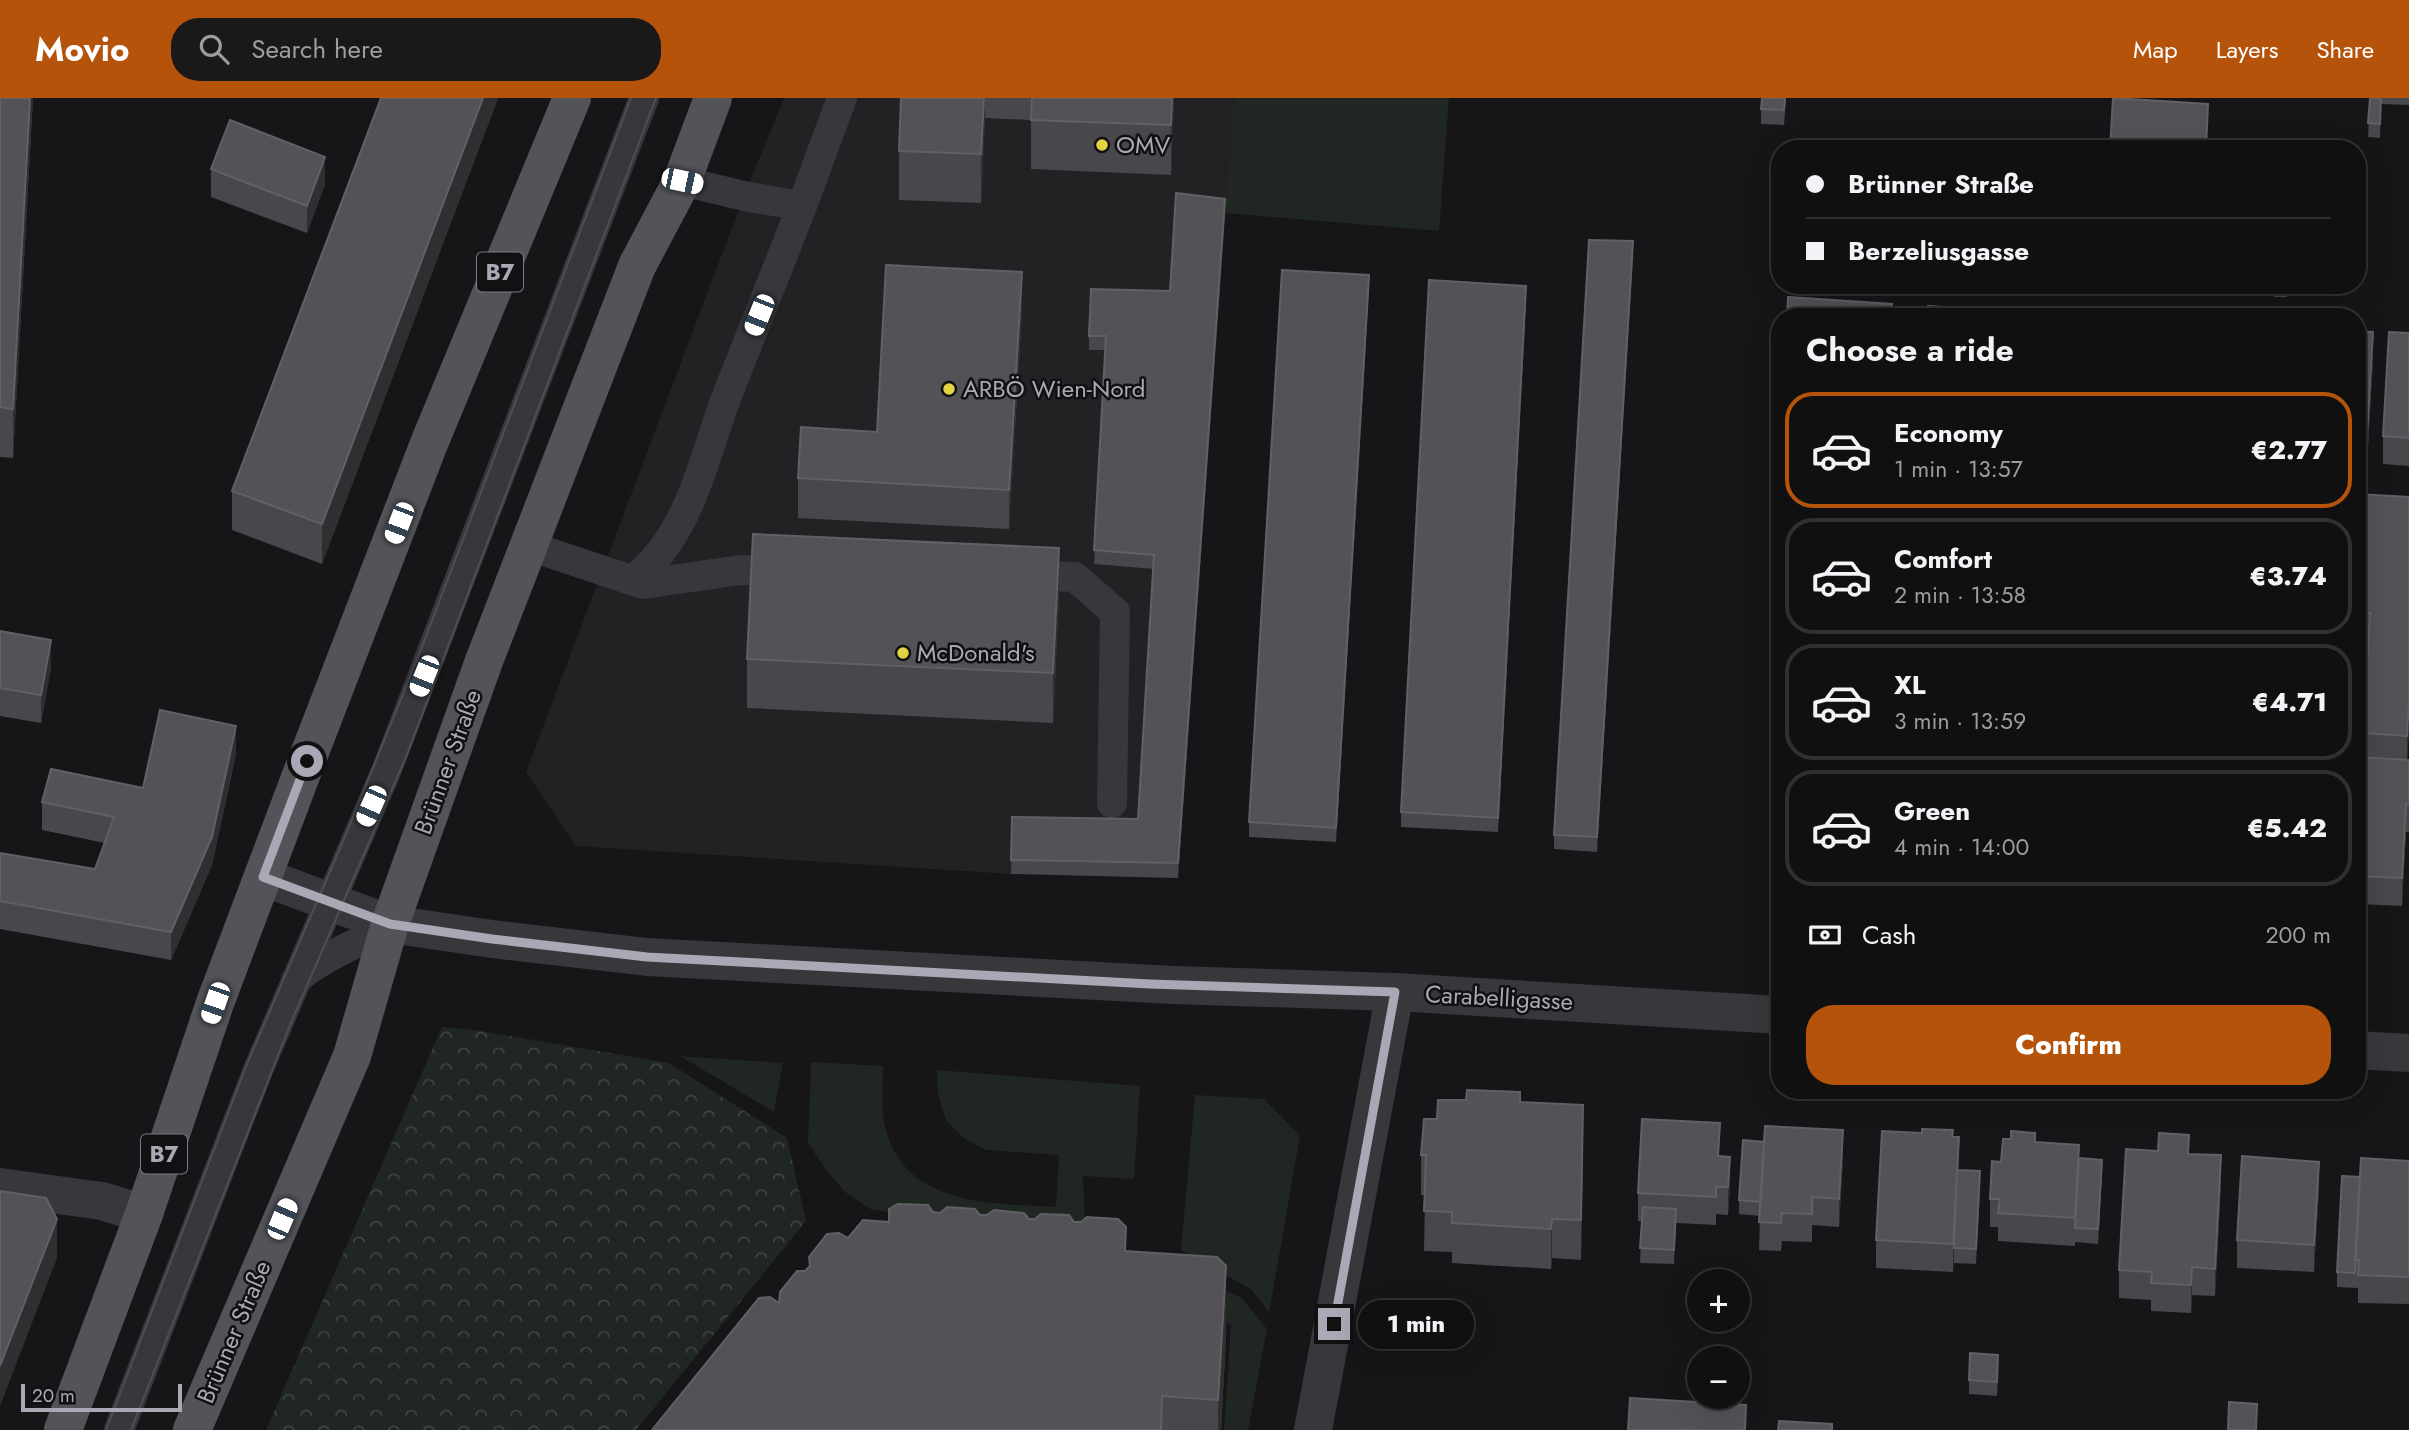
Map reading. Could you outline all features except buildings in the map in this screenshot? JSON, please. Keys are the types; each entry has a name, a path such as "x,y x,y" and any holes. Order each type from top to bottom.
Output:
{"main road":[{"name":"B7","path":"64,1430 144,1214 215,1003 263,877 428,446 572,98"},
{"name":"Brünner Straße","path":"192,1430 352,1056 390,924 466,712 637,265 682,181 713,98"}],"street":[{"name":"Carabelligasse","path":"263,877 390,924 647,957 1174,985 1395,992 1771,1014"},
{"path":"1313,1430 1395,992"},
{"path":"2366,1051 2409,1053"},
{"path":"0,1187 102,1201 144,1214"}],"lane":[{"path":"119,1430 258,1070 387,769 644,98"},
{"path":"638,582 688,511 724,404 842,98"},
{"path":"682,181 802,206"},
{"path":"529,546 638,582 741,570 825,572"},
{"path":"991,575 1075,576 1115,612 1112,803"},
{"path":"296,980 306,970 390,924"}],"shaded area":[{"path":"784,98 1234,98 1178,878 1011,874 576,846 526,772 744,196"}],"green space":[{"path":"1234,98 1449,98 1439,231 1225,213"},
{"path":"442,1027 475,1030 669,1063 787,1138 806,1221 636,1430 266,1430"},
{"path":"680,1056 783,1063 774,1112"},
{"path":"811,1062 883,1066 882,1107 886,1131 897,1156 913,1174 933,1187 956,1196 1006,1204 1056,1207 1059,1155 986,1150 965,1139 946,1120 938,1095 937,1070 1140,1086 1134,1179 1083,1176 1085,1222 1076,1224 898,1214 870,1209 845,1192 808,1143"},
{"path":"1195,1095 1264,1099 1300,1136 1269,1313 1252,1290 1181,1250"},
{"path":"1180,1271 1242,1298 1267,1329 1248,1430 1224,1430 1231,1324 1179,1313"}],"tram line":[{"path":"106,1430 247,1064 347,832 422,647 631,98"},
{"path":"131,1430 290,1025 406,757 656,98"}],"place":[{"name":"OMV","path":"1102,145"},
{"name":"ARBÖ Wien-Nord","path":"949,389"},
{"name":"McDonald's","path":"903,653"}],"route":[{"path":"307,761 263,877 390,924 647,957 1150,984 1395,992 1334,1324"}]}
